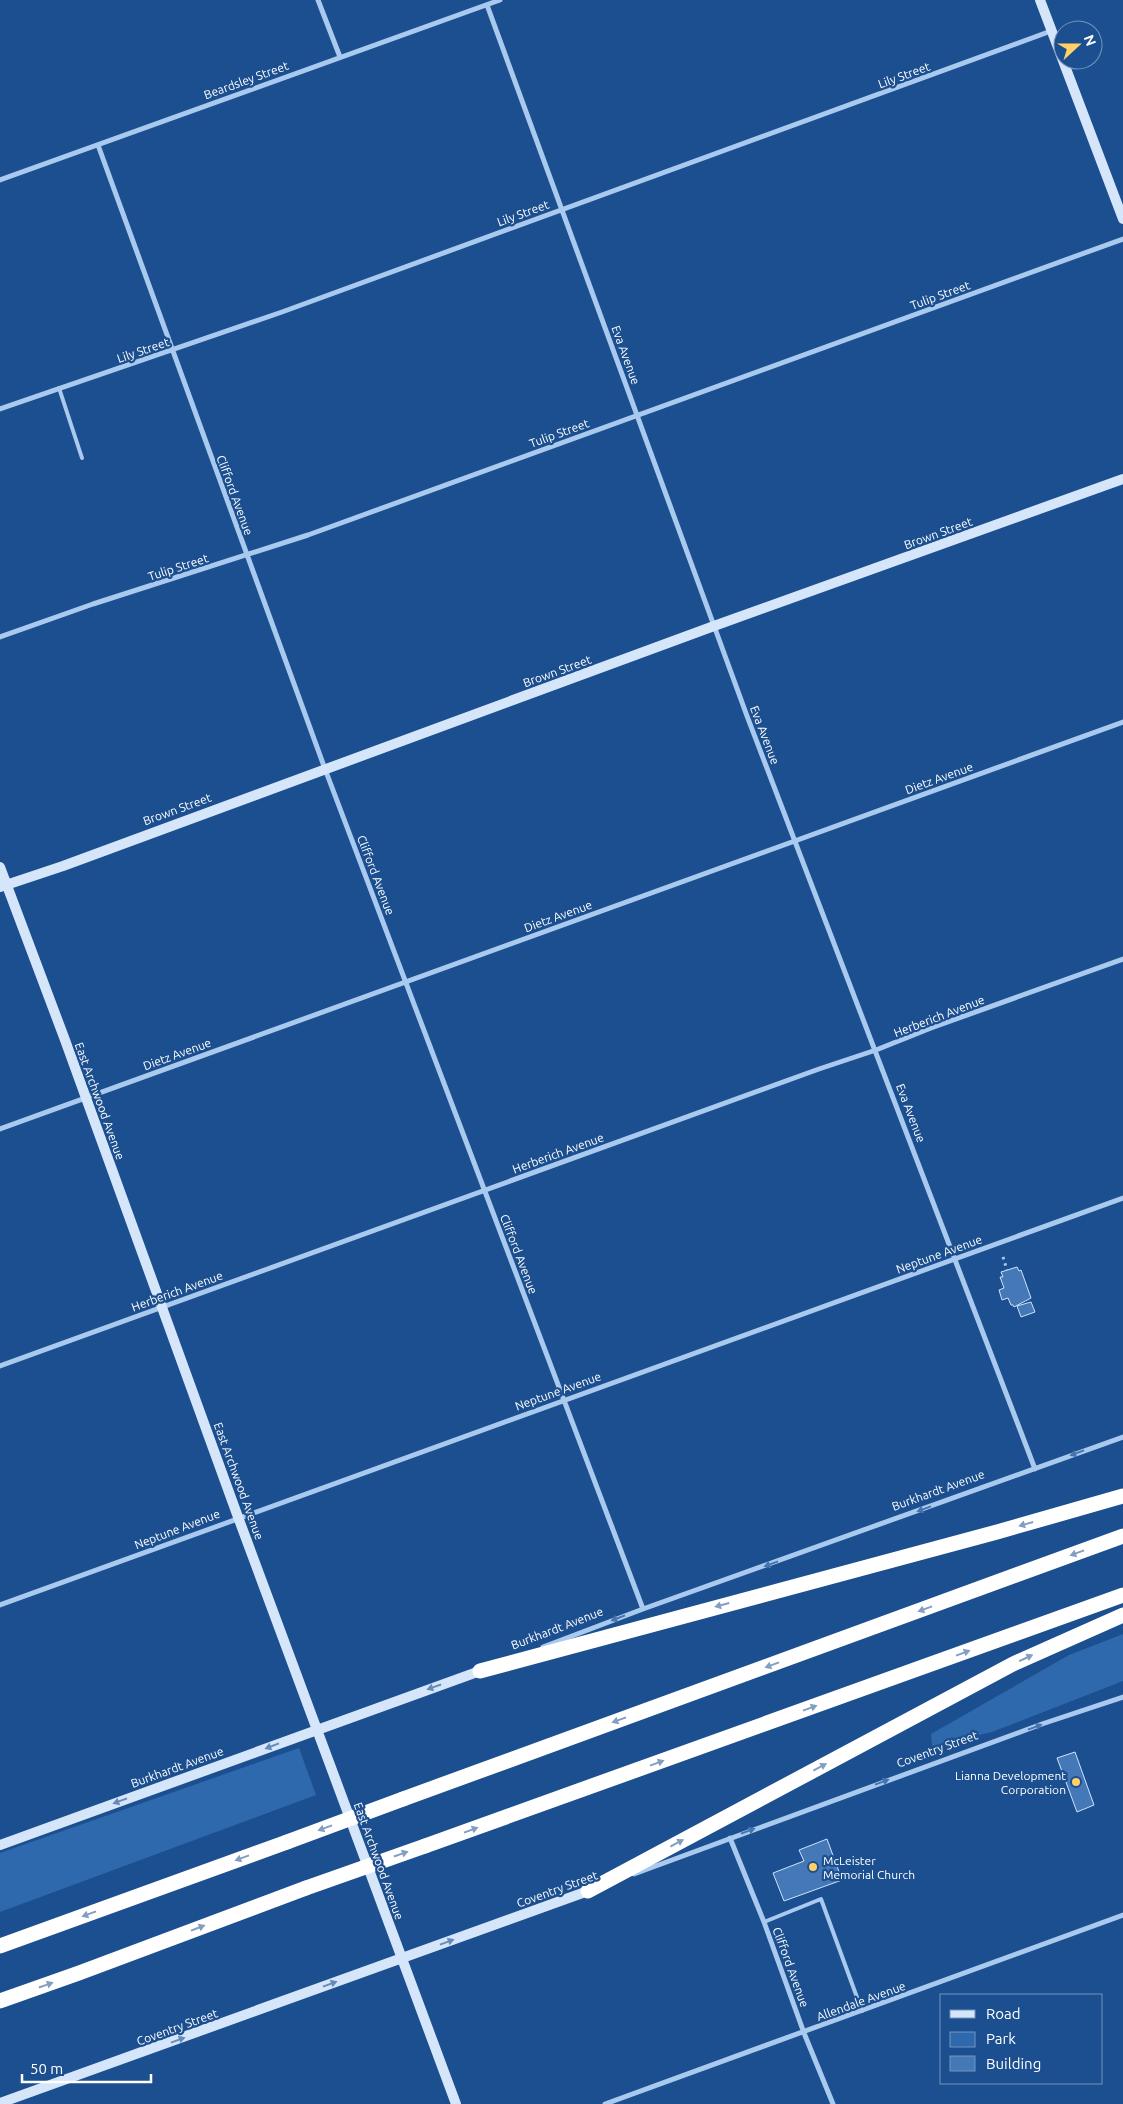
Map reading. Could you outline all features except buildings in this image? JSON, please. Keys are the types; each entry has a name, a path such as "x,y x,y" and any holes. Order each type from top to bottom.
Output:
{"highway":[{"path":"480,1671 998,1532 1123,1496"},
{"path":"0,1946 1123,1536"},
{"path":"0,2001 306,1888 1123,1595"},
{"path":"588,1892 1012,1664 1123,1615"}],"main road":[{"path":"1040,0 1123,219"},
{"name":"Brown Street","path":"3,885 62,866 714,626 1123,479"},
{"name":"East Archwood Avenue","path":"0,867 3,885 85,1098 456,2104"},
{"name":"Burkhardt Avenue","path":"0,1845 318,1728 480,1671"},
{"name":"Coventry Street","path":"0,2103 588,1892"}],"street":[{"path":"318,0 340,57"},
{"name":"Beardsley Street","path":"0,180 500,0"},
{"name":"Eva Avenue","path":"487,5 714,626 1035,1468"},
{"name":"Lily Street","path":"0,409 174,350 1052,31"},
{"name":"Clifford Avenue","path":"98,145 325,769 643,1609"},
{"name":"Tulip Street","path":"0,637 93,604 308,535 1123,239"},
{"name":"Dietz Avenue","path":"0,1129 1123,722"},
{"name":"Herberich Avenue","path":"0,1366 1123,959"},
{"name":"Neptune Avenue","path":"0,1605 238,1517 1123,1198"},
{"name":"Burkhardt Avenue","path":"480,1671 643,1609 1123,1437"},
{"name":"Coventry Street","path":"588,1892 1050,1721 1123,1699"},
{"name":"Clifford Avenue","path":"730,1838 833,2104"},
{"name":"Allendale Avenue","path":"605,2104 804,2033 1123,1915"}],"lane":[{"path":"59,388 82,458"},
{"path":"764,1922 821,1899 862,2011"}],"path":[{"path":"1003,1257 1007,1270"}],"green space":[{"path":"1123,1634 1123,1681 992,1732 932,1746 931,1734 1069,1655"},
{"path":"299,1748 316,1795 0,1912 0,1853"}],"place":[{"name":"Lianna Development Corporation","path":"1076,1782"},
{"name":"McLeister Memorial Church","path":"813,1867"}]}
